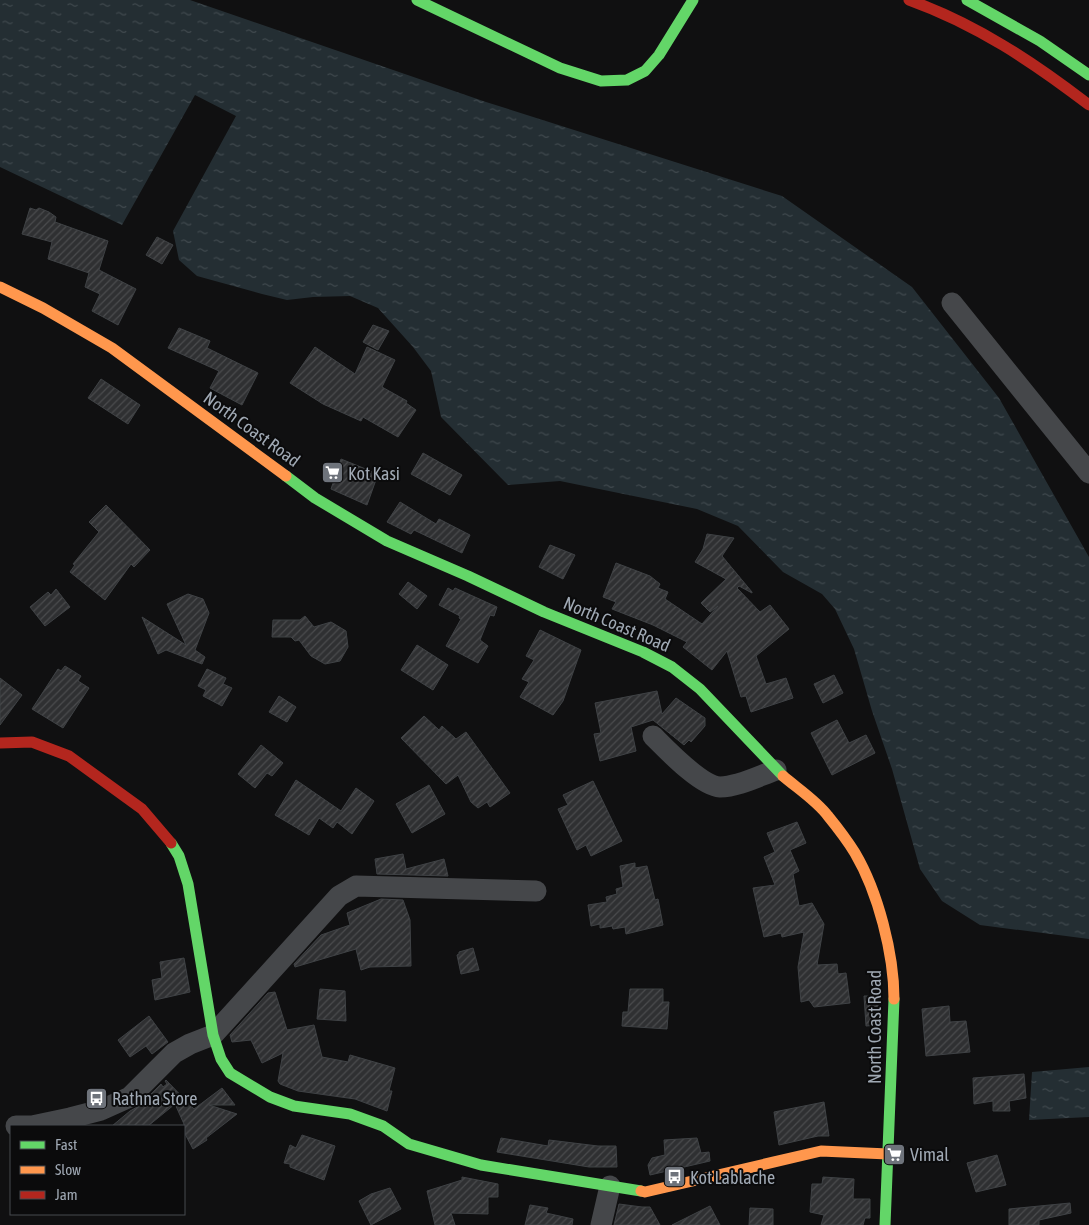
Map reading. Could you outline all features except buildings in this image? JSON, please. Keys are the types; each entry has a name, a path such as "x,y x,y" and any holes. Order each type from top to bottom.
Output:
{"street":[{"path":"417,0 560,68 601,81 627,80 645,71 660,55 693,0"},
{"path":"909,0 950,17 983,34 1053,78 1089,105"},
{"path":"967,0 1040,41 1089,75"},
{"name":"North Coast Road","path":"0,287 43,308 112,348 315,498 386,542 468,576 544,612 620,642 672,667 700,689 776,770 827,814 854,853 870,886 885,931 891,964 894,993 892,1088 885,1225"},
{"path":"952,303 1089,473"},
{"path":"653,736 702,780 712,786 733,785 776,770"},
{"path":"0,743 32,742 69,756 142,808 168,839 179,856 188,884 213,1035 221,1058 230,1073 270,1097 294,1106 350,1114 383,1126 410,1144 481,1165 645,1192 821,1151 888,1154"},
{"path":"37,1125 101,1110 130,1097 174,1053 213,1035 339,896 356,886 536,891"},
{"path":"600,1225 610,1186"}],"water":[{"path":"0,0 190,0 486,102 782,196 912,287 999,398 1089,557 1089,939 980,925 942,901 920,869 892,769 872,711 854,649 835,609 822,594 783,572 738,526 697,509 560,481 508,485 441,417 431,371 413,347 378,308 350,296 287,300 262,294 197,276 179,260 173,231 236,116 195,95 122,225 0,167"},
{"path":"1089,1067 1089,1117 1029,1120 1032,1072"}],"traffic: fast":[{"path":"417,0 560,68 601,81 627,80 645,71 659,55 693,0"},
{"path":"967,0 1040,41 1089,75"},
{"path":"286,476 315,498 387,541 544,612 643,652 672,667 700,689 783,776"},
{"path":"171,843 179,856 188,884 213,1035 221,1059 230,1073 270,1097 294,1106 350,1114 383,1126 409,1144 481,1165 641,1191"},
{"path":"885,1225 894,999"}],"traffic: slow":[{"path":"0,287 43,308 112,348 286,476"},
{"path":"783,776 823,810 849,843 863,869 871,886 888,943 894,999"},
{"path":"641,1191 645,1192 821,1151 888,1154"}],"traffic: jam":[{"path":"909,0 958,20 981,32 1025,59 1089,105"},
{"path":"0,743 32,742 69,756 142,809 171,843"}],"place":[{"name":"Kot Kasi","path":"332,473"},
{"name":"Rathna Store","path":"96,1098"},
{"name":"Vimal","path":"894,1154"},
{"name":"Kot Lablache","path":"674,1177"}]}
